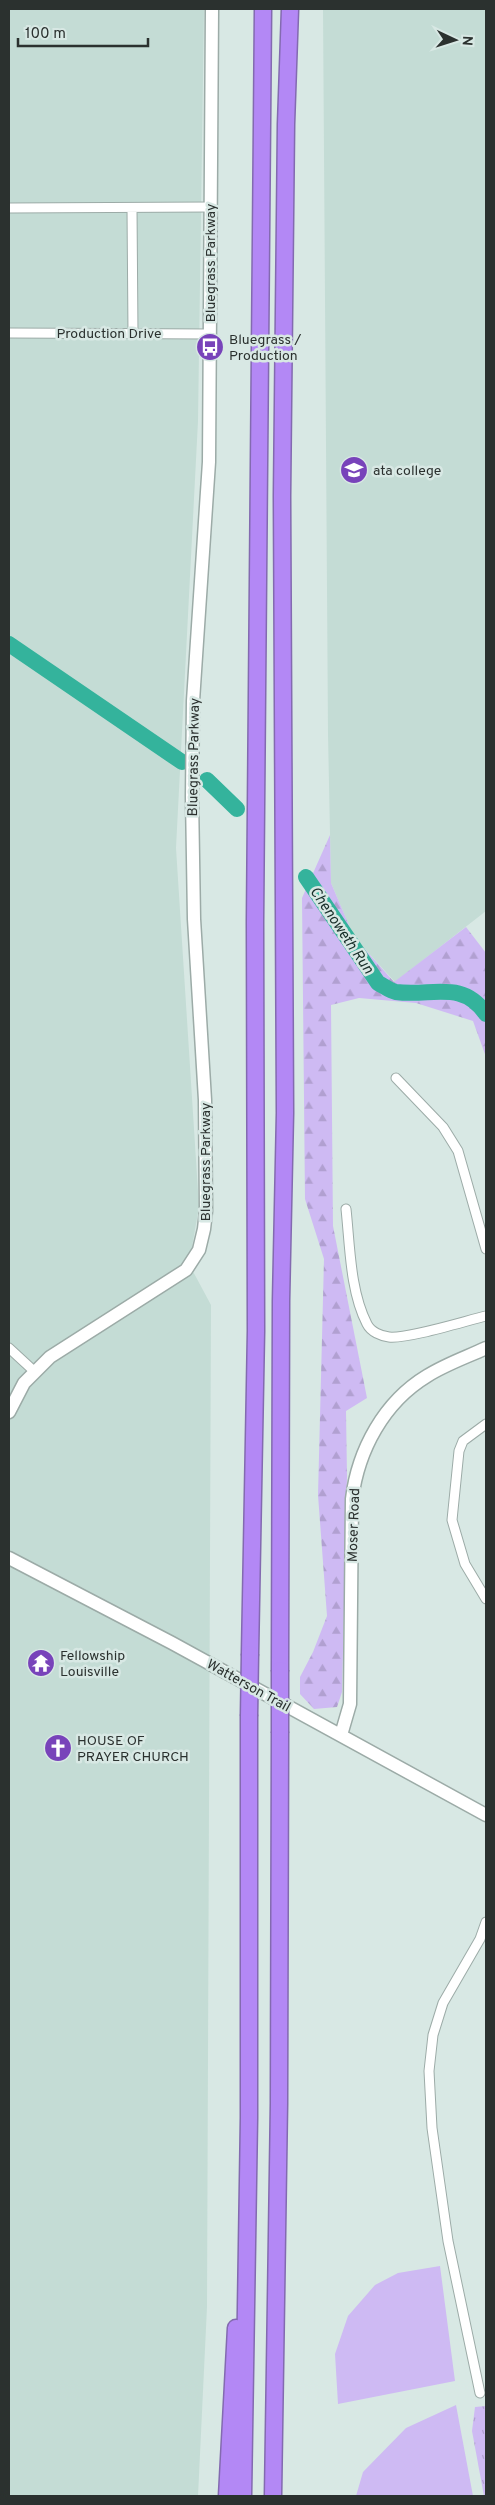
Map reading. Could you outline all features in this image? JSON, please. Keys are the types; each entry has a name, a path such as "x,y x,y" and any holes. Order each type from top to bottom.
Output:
{"highway":[{"path":"243,2496 250,2118 249,1716 256,1331 256,912 263,9"},
{"path":"274,2496 280,2103 281,1301 285,1113 282,496 286,124 290,9"},
{"path":"227,2496 228,2445 250,2118"}],"street":[{"name":"Bluegrass Parkway","path":"9,1412 24,1383 66,1345 179,1276 195,1258 204,1229 205,1100 194,909 192,798 193,701 209,462 212,9"},
{"path":"9,208 210,207"},
{"path":"132,208 133,334"},
{"name":"Production Drive","path":"9,333 210,334"},
{"path":"396,1078 443,1127 458,1151 486,1249"},
{"path":"346,1208 356,1288 367,1326 372,1330 380,1335 396,1338 486,1316"},
{"path":"9,1348 35,1372"},
{"name":"Moser Road","path":"341,1735 350,1704 352,1499 356,1474 364,1451 384,1416 408,1391 427,1376 486,1348"},
{"path":"486,1424 463,1441 459,1451 452,1520 464,1564 486,1599"},
{"name":"Watterson Trail","path":"9,1558 172,1643 486,1815"},
{"path":"484,2393 448,2241 432,2128 429,2071 432,2044 443,2003 480,1939 486,1922"}],"shaded area":[{"path":"9,9 204,9 198,421 176,848 199,1207 189,1264 211,1305 207,2307 198,2496 9,2496"},
{"path":"323,9 486,9 486,911 395,982 354,937 331,883 328,734"}],"green space":[{"path":"330,835 331,883 354,937 394,982 466,927 486,953 486,1057 473,1021 416,1003 359,998 331,1005 333,1226 367,1398 346,1411 347,1476 342,1692 337,1707 314,1709 300,1694 300,1677 313,1652 327,1616 318,1495 324,1259 305,1199 302,898"},
{"path":"440,2266 455,2381 338,2404 335,2354 348,2316 375,2285 398,2273"},
{"path":"456,2405 473,2496 356,2496 363,2472 406,2428"},
{"path":"486,2406 486,2496 484,2496 472,2431 475,2407"}],"waterway":[{"name":"Chenoweth Run","path":"9,644 182,762"},
{"name":"Chenoweth Run","path":"207,780 237,809"},
{"name":"Chenoweth Run","path":"306,877 378,983 396,992 445,992 467,996 477,1003 486,1014"}],"place":[{"name":"Bluegrass / Production","path":"210,347"},
{"name":"ata college","path":"354,470"},
{"name":"Fellowship Louisville","path":"41,1663"},
{"name":"HOUSE OF PRAYER CHURCH","path":"58,1748"}]}
